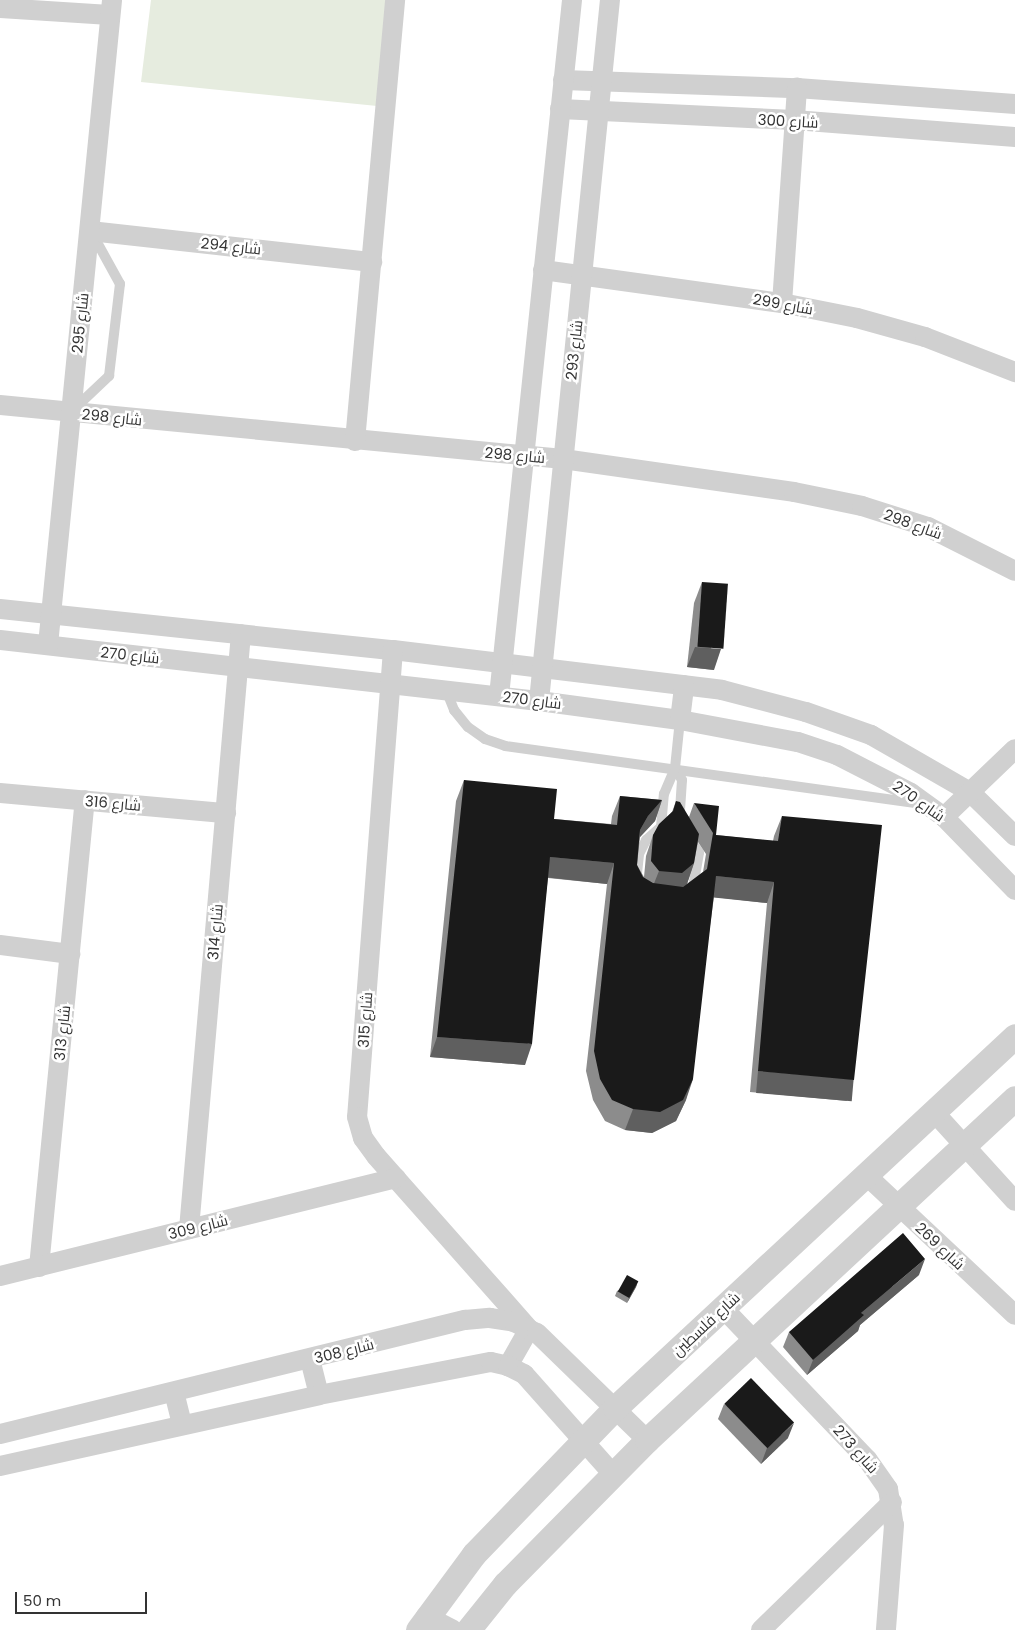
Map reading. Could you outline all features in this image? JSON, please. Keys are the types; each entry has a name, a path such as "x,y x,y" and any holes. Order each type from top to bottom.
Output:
{"street":[{"path":"355,441 395,0"},
{"path":"499,696 572,0"},
{"name":"شارع 293","path":"538,701 610,0"},
{"path":"0,8 111,8"},
{"name":"شارع 295","path":"48,645 111,8"},
{"path":"563,80 796,88 1015,104"},
{"path":"782,303 796,88"},
{"name":"شارع 300","path":"560,109 794,120 1015,137"},
{"name":"شارع 294","path":"90,231 372,262"},
{"name":"شارع 299","path":"543,270 782,303 857,318 925,337 1015,372"},
{"name":"شارع 298","path":"0,405 355,441 563,459 794,492 862,506 928,527 1015,571"},
{"path":"0,609 542,666 684,685 761,699 839,722 903,750 970,792 1015,836"},
{"name":"شارع 314","path":"189,1229 242,634"},
{"name":"شارع 270","path":"0,640 499,696 680,720 798,742 837,755 875,772 927,804 944,817 1015,890"},
{"name":"شارع 315","path":"393,650 358,1117 363,1138 529,1329"},
{"path":"680,720 684,685"},
{"path":"944,817 1015,749"},
{"name":"شارع 316","path":"0,793 226,813"},
{"name":"شارع 313","path":"39,1267 84,800"},
{"path":"0,945 70,954"},
{"name":"شارع فلسطين","path":"422,1623 474,1554 615,1408 1015,1036"},
{"path":"468,1630 505,1584 612,1473 1015,1098"},
{"path":"934,1112 1015,1201"},
{"name":"شارع 269","path":"866,1175 1015,1315"},
{"name":"شارع 309","path":"0,1276 396,1178"},
{"name":"شارع 273","path":"723,1308 879,1473 892,1502 894,1525 886,1630"},
{"name":"شارع 308","path":"0,1434 310,1360 465,1320 490,1318 514,1322 529,1329 556,1349 647,1440"},
{"path":"508,1366 529,1329"},
{"path":"310,1360 319,1395"},
{"path":"0,1466 473,1363 508,1366 536,1386 612,1473"},
{"path":"174,1392 182,1425"},
{"path":"52,1421 58,1453"},
{"path":"761,1630 892,1502"},
{"path":"422,1623 453,1630"}],"lane":[{"path":"71,412 109,376 120,284 90,231"},
{"path":"446,690 459,716 485,739 505,746 927,804"},
{"path":"675,768 682,780 678,816 681,829 694,843 699,853 693,888 676,901 648,898 640,892 636,883 641,849 661,827 664,794 675,768 680,720"},
{"path":"661,827 681,829"}],"shaded area":[{"path":"151,0 388,0 377,106 141,82"}],"building":[{"path":"702,582 728,584 723,649 697,647"},
{"path":"464,780 557,789 554,819 617,825 620,796 662,800 648,816 640,830 637,865 643,877 653,883 683,887 707,869 713,833 694,803 719,806 716,835 778,841 782,816 882,825 854,1080 758,1071 774,882 716,876 693,1079 683,1100 660,1112 633,1109 612,1100 600,1079 594,1051 614,863 550,857 532,1044 437,1037"},
{"path":"676,801 680,802 699,834 694,863 682,873 659,871 651,861 653,835 659,824 673,811"},
{"path":"903,1233 925,1259 861,1313 864,1315 813,1360 789,1332"},
{"path":"627,1275 638,1281 629,1298 618,1292"},
{"path":"751,1378 794,1423 767,1448 724,1404"}]}
